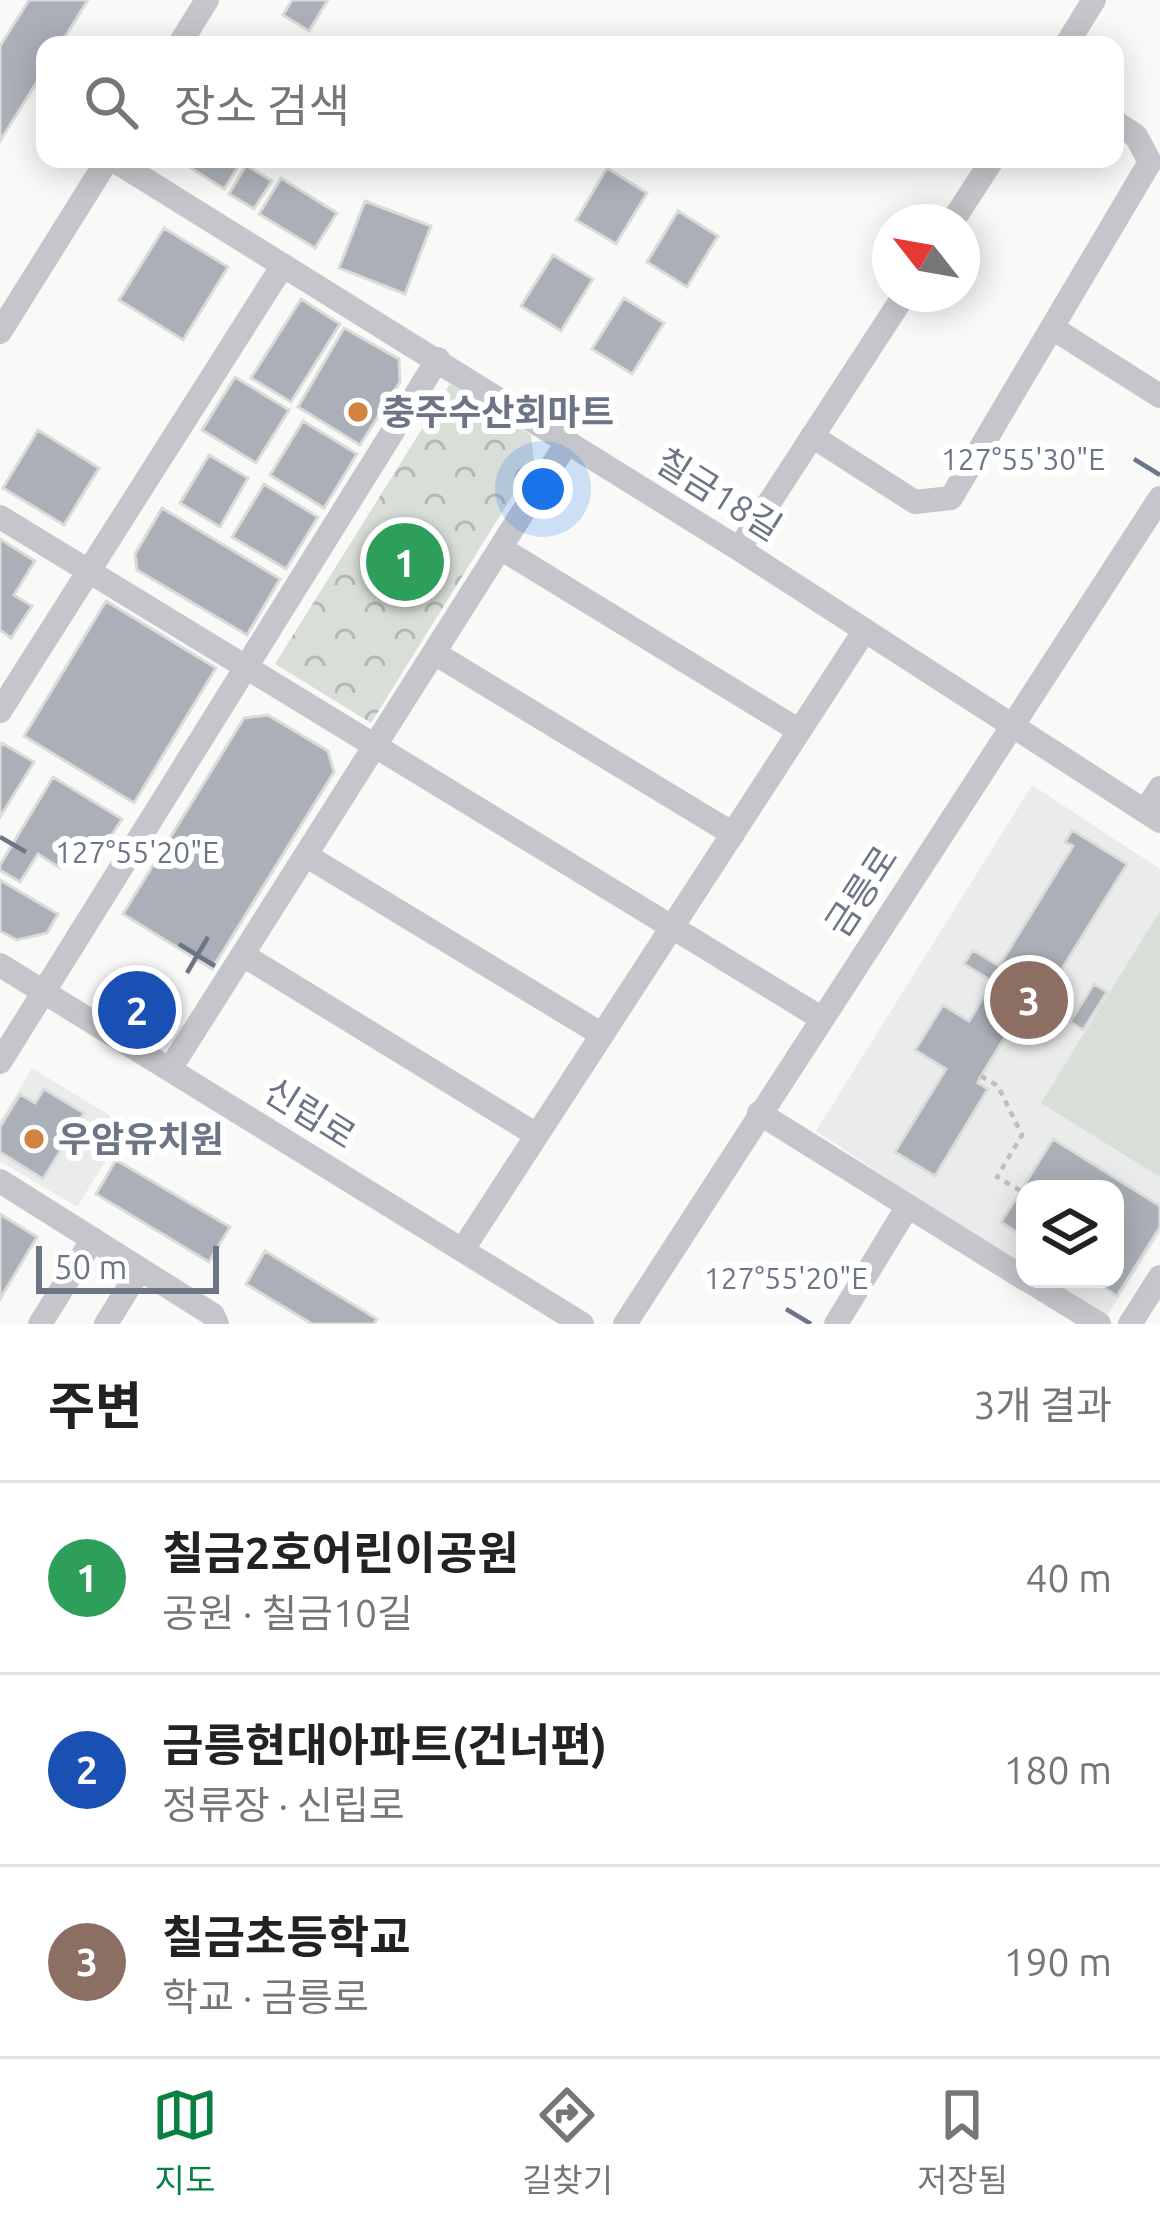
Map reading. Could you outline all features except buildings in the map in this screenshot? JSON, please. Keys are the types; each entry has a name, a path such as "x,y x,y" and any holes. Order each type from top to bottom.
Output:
{"street":[{"path":"185,36 207,0"},
{"path":"1072,36 1094,0"},
{"path":"812,436 915,502 951,498 1150,162 1136,136 1124,128"},
{"path":"0,332 7,294 103,168"},
{"name":"칠금18길","path":"125,168 438,359 1153,816"},
{"path":"964,204 987,168"},
{"path":"0,711 284,265"},
{"path":"739,549 893,312"},
{"path":"1054,329 1160,396"},
{"path":"0,1062 438,359"},
{"path":"170,1069 568,441"},
{"name":"금릉로","path":"625,1324 1160,498"},
{"path":"0,517 821,1018"},
{"path":"502,549 798,730"},
{"path":"463,1249 865,630"},
{"path":"436,654 733,834"},
{"path":"1153,816 1160,788"},
{"path":"307,856 601,1034"},
{"path":"243,956 535,1134"},
{"name":"신립로","path":"0,965 582,1324"},
{"path":"760,1113 1016,1273"},
{"path":"0,1181 213,1315 217,1324"},
{"path":"836,1324 908,1206"},
{"path":"40,1324 93,1239"},
{"path":"106,1324 140,1269"},
{"path":"1130,1324 1160,1277"},
{"path":"1040,1288 1099,1324"}],"path":[{"path":"981,1076 998,1086 1022,1135 997,1177 1016,1188"}],"shaded area":[{"path":"1032,785 1160,869 1160,1233 1103,1322 1052,1288 1124,1288 1124,1180 1016,1180 1016,1264 816,1131"},
{"path":"32,1068 127,1126 77,1207 0,1161 0,1121"}],"green space":[{"path":"450,384 531,435 534,461 371,723 275,664"},
{"path":"1160,911 1160,1177 1041,1103"}],"place":[{"name":"충주수산회마트","path":"358,412"},
{"name":"칠금2호어린이공원","path":"405,562"},
{"name":"칠금초등학교","path":"1029,1000"},
{"name":"금릉현대아파트(건너편)","path":"137,1010"},
{"name":"우암유치원","path":"34,1139"}]}
